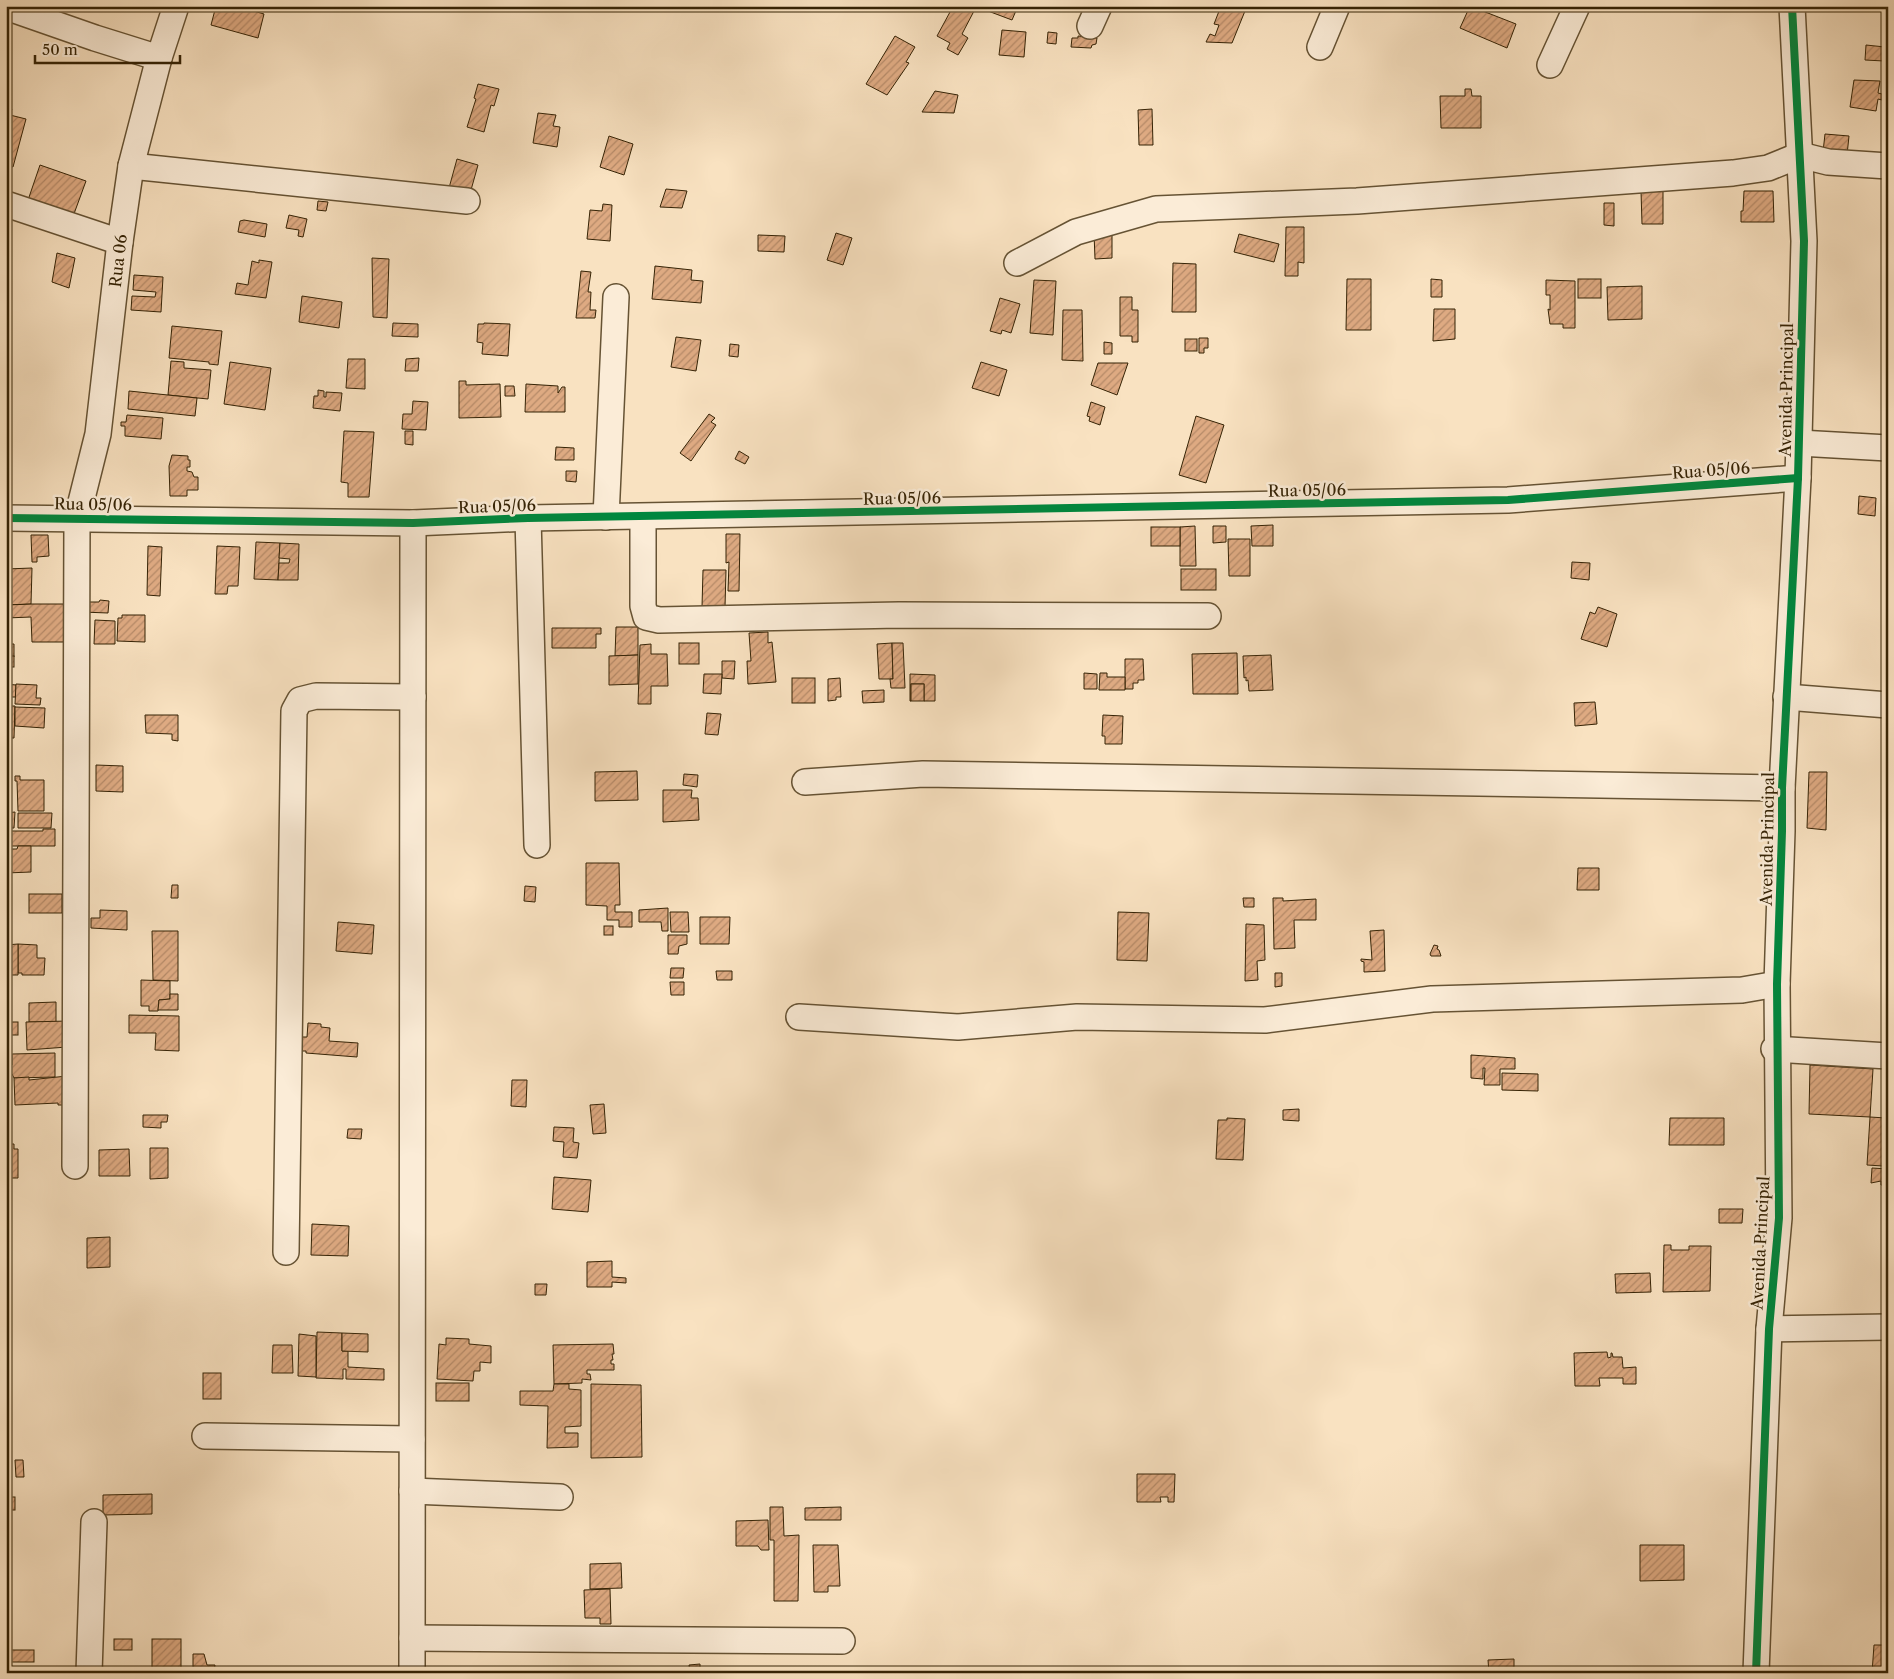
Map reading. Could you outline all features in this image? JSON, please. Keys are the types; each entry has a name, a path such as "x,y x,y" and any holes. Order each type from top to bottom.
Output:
{"street":[{"name":"Rua 06","path":"75,1166 76,518 98,434 120,242 131,166 159,58 176,6"},
{"path":"1320,47 1337,6"},
{"path":"1550,65 1577,6"},
{"name":"Avenida Principal","path":"1756,1673 1769,1329 1779,1218 1776,1049 1782,788 1798,478 1804,241 1792,6"},
{"path":"6,7 94,38 159,58"},
{"path":"1017,263 1076,232 1156,209 1357,200 1733,173 1768,168 1800,155 1828,162 1888,166"},
{"path":"131,166 467,201"},
{"path":"6,204 120,242"},
{"path":"606,517 616,297"},
{"path":"1799,443 1888,448"},
{"name":"Rua 05/06","path":"6,518 413,523 528,518 1508,500 1798,478"},
{"path":"643,517 643,606 646,617 659,620 899,615 1208,616"},
{"path":"528,518 537,844"},
{"path":"412,1673 413,523"},
{"path":"286,1252 294,712 300,700 316,696 413,697"},
{"path":"1786,697 1888,705"},
{"path":"805,782 923,774 1782,788"},
{"path":"799,1017 958,1027 1076,1017 1265,1020 1432,999 1742,990 1777,984"},
{"path":"1776,1049 1888,1056"},
{"path":"1769,1329 1888,1327"},
{"path":"205,1436 412,1439"},
{"path":"412,1491 560,1497"},
{"path":"89,1673 94,1522"},
{"path":"412,1638 842,1641"}],"building":[{"path":"216,6 236,6 264,14 258,38 211,25"},
{"path":"950,6 966,6 974,11 962,34 968,38 958,55 947,49 950,43 937,36 950,12 947,11"},
{"path":"989,6 1018,6 1012,20 988,11"},
{"path":"1221,6 1247,6 1232,43 1206,42 1210,34 1215,36 1219,25 1214,24"},
{"path":"1470,6 1516,24 1507,48 1460,28"},
{"path":"1002,30 1026,32 1024,57 999,55"},
{"path":"1048,32 1057,33 1056,44 1047,43"},
{"path":"895,36 915,47 906,62 909,63 887,95 866,84"},
{"path":"1078,36 1097,38 1096,44 1092,45 1091,48 1071,47 1072,38 1078,38"},
{"path":"1866,45 1885,47 1884,61 1865,60"},
{"path":"1854,80 1880,81 1878,93 1882,94 1882,100 1878,99 1876,111 1850,107"},
{"path":"478,84 499,89 494,106 491,105 484,132 467,127 476,99 474,98"},
{"path":"1465,89 1471,89 1472,96 1481,96 1481,128 1441,128 1440,96 1465,96"},
{"path":"935,91 958,95 954,113 922,112"},
{"path":"6,107 12,109 10,115 26,119 13,167 6,165"},
{"path":"1152,109 1153,145 1139,145 1138,110"},
{"path":"538,113 556,115 553,126 560,127 557,147 533,143"},
{"path":"1825,134 1849,136 1847,155 1823,152"},
{"path":"609,136 633,144 624,175 600,167"},
{"path":"457,159 478,165 471,190 449,188"},
{"path":"40,165 86,181 71,222 26,206"},
{"path":"666,189 687,191 682,208 660,207"},
{"path":"1641,191 1663,191 1663,224 1642,224"},
{"path":"1744,191 1773,191 1774,222 1741,222"},
{"path":"318,201 328,202 326,211 317,210"},
{"path":"1604,203 1614,203 1614,226 1604,225"},
{"path":"603,204 612,205 610,241 587,239 590,210 602,211"},
{"path":"289,215 307,219 303,237 298,236 299,230 286,228"},
{"path":"240,221 267,224 265,237 238,232"},
{"path":"1286,227 1304,227 1304,263 1298,262 1298,276 1285,276"},
{"path":"836,233 852,238 843,265 827,260"},
{"path":"1094,233 1112,233 1112,258 1095,259"},
{"path":"1239,234 1279,244 1274,262 1234,252"},
{"path":"758,235 785,236 784,252 758,251"},
{"path":"57,253 75,258 69,288 52,282"},
{"path":"372,258 389,259 387,318 373,317"},
{"path":"259,260 272,262 266,298 235,294 237,283 248,285 252,261 259,263"},
{"path":"1173,263 1196,264 1196,312 1172,312"},
{"path":"655,266 692,270 691,280 703,281 701,303 652,299"},
{"path":"581,271 591,272 588,292 591,292 590,310 596,310 595,318 576,318"},
{"path":"134,275 163,277 161,312 131,310 132,296 155,297 156,292 133,290"},
{"path":"1347,279 1371,279 1371,330 1346,330"},
{"path":"1431,279 1442,280 1442,297 1431,297"},
{"path":"1578,279 1601,279 1601,298 1578,298"},
{"path":"1034,280 1056,281 1053,335 1030,333"},
{"path":"1546,280 1575,281 1575,328 1563,328 1563,324 1550,324 1548,309 1550,310 1550,295 1546,295"},
{"path":"1642,286 1642,319 1608,320 1607,287"},
{"path":"302,296 342,302 339,328 299,322"},
{"path":"1120,297 1132,297 1132,310 1138,310 1138,342 1132,342 1132,336 1120,336"},
{"path":"1000,298 1020,304 1011,333 1002,330 1001,334 990,331"},
{"path":"1434,309 1455,309 1455,339 1433,341"},
{"path":"1063,310 1082,310 1083,361 1062,360"},
{"path":"393,323 418,324 418,337 392,336"},
{"path":"478,324 510,324 508,356 482,354 483,343 477,342"},
{"path":"172,326 222,331 218,365 209,364 209,362 169,358"},
{"path":"676,337 701,340 696,371 671,367"},
{"path":"1199,338 1208,338 1208,348 1204,348 1204,353 1199,353"},
{"path":"1185,339 1197,339 1197,351 1185,351"},
{"path":"1104,342 1112,343 1112,354 1104,354"},
{"path":"730,344 739,345 738,357 729,356"},
{"path":"419,358 418,371 405,371 406,359"},
{"path":"348,359 365,359 365,389 346,388"},
{"path":"171,361 184,362 184,368 211,370 208,399 168,395"},
{"path":"230,362 271,368 265,410 224,404"},
{"path":"981,362 1007,370 999,396 972,388"},
{"path":"1098,363 1128,363 1117,395 1091,385"},
{"path":"459,381 466,381 466,385 500,384 501,417 459,418"},
{"path":"526,384 558,386 558,393 562,387 565,387 565,412 525,412"},
{"path":"505,386 514,386 515,396 505,396"},
{"path":"318,390 324,391 324,397 326,397 326,392 342,393 340,411 313,408 314,396 318,396"},
{"path":"129,391 197,398 195,416 128,409"},
{"path":"413,401 428,402 426,430 402,429 403,414 412,414"},
{"path":"1091,402 1105,407 1100,425 1089,421 1090,417 1087,416"},
{"path":"709,414 715,418 711,422 716,425 691,461 680,453"},
{"path":"127,415 163,418 161,439 125,436 125,426 121,426 121,422 126,422"},
{"path":"1196,416 1224,425 1206,483 1179,475"},
{"path":"344,431 374,432 369,497 348,497 348,483 341,482"},
{"path":"405,431 413,431 413,445 405,444"},
{"path":"556,447 574,448 574,460 555,460"},
{"path":"739,451 749,457 745,464 735,459"},
{"path":"172,455 188,456 190,467 187,467 187,471 192,472 194,477 198,477 198,490 187,490 187,496 170,496 169,466"},
{"path":"566,471 577,471 576,482 566,481"},
{"path":"1859,496 1876,498 1875,516 1858,514"},
{"path":"1273,525 1273,546 1252,546 1251,526"},
{"path":"1195,526 1196,566 1180,566 1180,527"},
{"path":"1213,526 1226,526 1226,542 1213,543"},
{"path":"1151,527 1180,527 1180,546 1151,546"},
{"path":"726,534 740,534 739,591 728,591 729,562 726,563"},
{"path":"31,535 48,535 49,556 37,557 37,562 32,562"},
{"path":"1228,539 1250,539 1250,576 1229,576"},
{"path":"256,542 280,543 278,580 254,579"},
{"path":"280,543 299,544 298,580 278,580 279,563 289,563 290,559 279,558"},
{"path":"148,546 162,547 160,596 147,595"},
{"path":"217,546 240,547 238,586 228,586 227,594 215,594"},
{"path":"1572,562 1590,563 1589,580 1571,578"},
{"path":"32,568 31,604 6,605 6,569"},
{"path":"1181,569 1216,569 1216,590 1181,590"},
{"path":"703,570 726,570 725,607 702,607"},
{"path":"100,600 109,601 108,613 82,612 83,602 99,602"},
{"path":"66,604 67,642 32,642 31,617 6,618 6,605"},
{"path":"1598,607 1617,614 1607,647 1581,639 1590,612 1595,614"},
{"path":"122,615 145,615 145,642 117,641 118,618 122,618"},
{"path":"95,620 115,621 115,644 94,644"},
{"path":"616,627 638,627 638,655 615,656"},
{"path":"552,628 601,628 601,634 596,634 596,648 552,648"},
{"path":"768,632 768,643 772,642 776,682 748,684 747,661 751,661 749,633"},
{"path":"679,643 699,643 699,664 679,664"},
{"path":"892,643 893,679 879,679 877,644"},
{"path":"892,643 903,643 905,688 891,688 890,679 893,679"},
{"path":"6,644 14,644 14,657 6,656"},
{"path":"651,644 651,654 667,654 668,686 651,686 651,704 638,704 640,645"},
{"path":"1237,653 1238,694 1193,694 1192,654"},
{"path":"638,655 638,684 609,685 609,656"},
{"path":"1271,655 1273,690 1249,691 1248,680 1246,681 1246,677 1244,678 1243,656"},
{"path":"6,656 14,656 14,667 6,667"},
{"path":"1125,659 1143,659 1144,680 1138,680 1138,683 1133,683 1133,689 1125,689"},
{"path":"722,661 735,661 734,679 722,678"},
{"path":"1084,673 1097,674 1097,689 1084,689"},
{"path":"1100,673 1107,673 1107,677 1125,677 1125,690 1099,690"},
{"path":"704,674 722,674 721,694 703,693"},
{"path":"910,674 935,675 935,701 924,701 924,684 911,684 910,701"},
{"path":"792,678 815,678 815,703 792,703"},
{"path":"840,678 841,697 828,701 828,679"},
{"path":"6,684 16,685 16,697 6,697"},
{"path":"16,684 37,685 36,698 41,698 40,705 15,704"},
{"path":"911,684 924,684 924,701 911,701"},
{"path":"884,690 884,702 863,703 862,691"},
{"path":"1595,702 1597,724 1575,726 1574,703"},
{"path":"6,706 15,706 14,738 7,738 6,735"},
{"path":"15,707 45,708 44,728 15,726"},
{"path":"707,713 721,714 718,735 705,734"},
{"path":"145,715 178,715 178,741 172,740 172,734 146,733"},
{"path":"1103,715 1123,716 1122,744 1105,744 1105,736 1102,736"},
{"path":"96,765 123,766 123,792 96,791"},
{"path":"637,771 638,800 595,801 595,772"},
{"path":"1809,772 1827,772 1826,830 1807,828"},
{"path":"684,774 698,775 697,787 683,785"},
{"path":"15,776 20,776 20,780 44,780 44,811 18,811 17,781 15,781"},
{"path":"663,790 692,790 691,798 698,798 699,820 663,822"},
{"path":"15,812 14,828 6,828 6,813"},
{"path":"18,813 52,813 51,828 18,828"},
{"path":"43,829 55,829 55,846 6,846 6,831 43,831"},
{"path":"18,846 31,846 31,872 6,873 6,849 17,849"},
{"path":"586,863 619,863 620,905 615,905 615,912 632,912 632,927 619,927 619,920 607,920 607,906 586,905"},
{"path":"1578,868 1599,868 1599,890 1577,890"},
{"path":"172,885 178,885 178,898 171,898"},
{"path":"525,886 536,887 535,902 524,901"},
{"path":"29,894 62,894 62,913 29,913"},
{"path":"1243,898 1254,898 1254,907 1244,907"},
{"path":"1273,898 1283,898 1283,901 1316,899 1316,920 1294,920 1295,948 1274,949"},
{"path":"668,908 668,931 662,931 661,922 639,922 639,910"},
{"path":"100,910 127,911 127,930 91,928 91,918 100,918"},
{"path":"670,912 688,912 689,932 671,932"},
{"path":"1118,912 1149,913 1147,961 1117,960"},
{"path":"700,917 730,917 729,944 700,944"},
{"path":"338,922 374,925 372,954 336,951"},
{"path":"1246,924 1264,925 1265,960 1257,961 1258,980 1245,981"},
{"path":"604,926 613,926 613,935 604,935"},
{"path":"1384,930 1385,971 1364,972 1364,962 1361,959 1372,960 1370,931"},
{"path":"152,931 178,931 178,981 153,980"},
{"path":"668,935 687,935 687,944 679,946 678,954 668,954"},
{"path":"18,944 37,945 37,958 45,958 44,975 22,975 22,973 18,973"},
{"path":"18,944 18,975 9,975 9,973 6,973 6,945"},
{"path":"1434,945 1438,946 1437,949 1441,956 1431,956"},
{"path":"671,968 684,968 683,978 670,978"},
{"path":"716,971 732,971 732,980 717,980"},
{"path":"1275,973 1282,973 1282,986 1275,987"},
{"path":"141,980 170,981 170,999 159,1000 158,1011 149,1011 149,1006 141,1006"},
{"path":"670,982 684,982 684,995 671,995"},
{"path":"170,994 178,994 178,1010 158,1010 159,1000 170,999"},
{"path":"56,1002 56,1022 29,1022 29,1003"},
{"path":"129,1015 179,1016 179,1051 155,1050 156,1033 129,1033"},
{"path":"68,1021 67,1047 27,1050 26,1022"},
{"path":"6,1022 18,1022 18,1035 6,1035"},
{"path":"308,1023 321,1024 321,1027 330,1028 329,1041 358,1043 357,1057 300,1051 301,1037 307,1037"},
{"path":"55,1053 55,1077 14,1078 12,1074 7,1074 7,1065 12,1065 12,1054"},
{"path":"1471,1055 1515,1058 1515,1069 1500,1069 1500,1085 1484,1085 1485,1068 1483,1068 1483,1079 1471,1078"},
{"path":"1810,1065 1873,1069 1870,1117 1809,1114"},
{"path":"1502,1073 1538,1074 1538,1091 1502,1090"},
{"path":"67,1076 68,1105 58,1105 58,1103 15,1105 14,1078 29,1077 29,1080"},
{"path":"512,1080 527,1080 526,1107 511,1106"},
{"path":"604,1104 606,1133 593,1134 590,1105"},
{"path":"1299,1109 1299,1121 1283,1120 1283,1110"},
{"path":"143,1115 168,1115 167,1122 161,1122 161,1128 143,1127"},
{"path":"1870,1117 1886,1118 1883,1166 1867,1165"},
{"path":"1227,1118 1245,1119 1243,1160 1216,1159 1218,1120 1227,1120"},
{"path":"1670,1118 1724,1118 1724,1145 1669,1145"},
{"path":"554,1127 574,1128 573,1142 579,1143 577,1158 563,1157 564,1142 553,1141"},
{"path":"348,1129 362,1129 361,1139 347,1138"},
{"path":"6,1144 14,1144 14,1149 18,1149 18,1178 6,1178"},
{"path":"150,1148 168,1148 168,1178 150,1179"},
{"path":"129,1149 130,1176 99,1176 99,1150"},
{"path":"1872,1168 1888,1169 1888,1185 1881,1185 1881,1181 1871,1183"},
{"path":"554,1177 591,1180 588,1212 552,1209"},
{"path":"1719,1209 1743,1209 1742,1223 1719,1223"},
{"path":"312,1224 349,1226 348,1256 311,1255"},
{"path":"110,1237 110,1267 87,1268 87,1238"},
{"path":"1664,1245 1671,1245 1671,1250 1689,1250 1689,1246 1711,1246 1710,1291 1663,1292"},
{"path":"612,1261 612,1277 626,1278 626,1283 612,1282 612,1287 587,1287 587,1262"},
{"path":"1650,1273 1651,1292 1616,1293 1615,1274"},
{"path":"535,1284 547,1284 546,1295 535,1295"},
{"path":"317,1332 342,1333 342,1351 348,1351 348,1367 384,1369 384,1380 346,1379 346,1369 343,1369 343,1379 316,1378"},
{"path":"342,1333 368,1334 368,1352 342,1351"},
{"path":"299,1334 316,1336 316,1377 298,1376"},
{"path":"446,1338 469,1339 469,1344 491,1346 491,1363 480,1362 480,1371 474,1371 473,1381 437,1379 439,1344 446,1345"},
{"path":"613,1344 614,1354 612,1354 613,1360 611,1360 611,1364 614,1364 614,1370 587,1370 591,1380 582,1379 582,1383 554,1384 553,1345"},
{"path":"273,1345 292,1345 293,1373 272,1373"},
{"path":"1607,1352 1608,1358 1611,1357 1611,1353 1613,1357 1622,1357 1623,1368 1636,1367 1636,1384 1623,1384 1623,1378 1599,1378 1600,1386 1575,1386 1574,1353"},
{"path":"203,1373 221,1373 221,1399 203,1399"},
{"path":"436,1383 469,1383 469,1401 436,1401"},
{"path":"554,1384 569,1384 569,1389 581,1390 581,1426 565,1427 565,1433 578,1433 578,1447 547,1448 548,1406 520,1405 520,1391 553,1391"},
{"path":"591,1384 641,1385 642,1457 591,1458"},
{"path":"15,1460 23,1460 24,1477 16,1477"},
{"path":"1137,1474 1175,1474 1174,1502 1168,1502 1168,1497 1160,1497 1161,1502 1137,1502"},
{"path":"152,1494 152,1514 103,1515 103,1495"},
{"path":"6,1497 15,1497 15,1510 6,1510"},
{"path":"770,1507 783,1507 784,1536 799,1535 798,1601 774,1601 774,1540 770,1540"},
{"path":"841,1507 841,1520 805,1520 805,1508"},
{"path":"768,1520 769,1550 761,1550 758,1546 736,1546 736,1521"},
{"path":"813,1545 838,1545 840,1586 828,1586 828,1592 814,1592"},
{"path":"1640,1545 1684,1545 1684,1580 1640,1581"},
{"path":"621,1563 622,1588 590,1589 590,1564"},
{"path":"610,1589 611,1624 600,1624 600,1618 585,1618 584,1590"},
{"path":"114,1639 132,1639 132,1650 114,1650"},
{"path":"152,1639 181,1639 181,1673 152,1673"},
{"path":"1874,1645 1888,1645 1888,1673 1872,1673"},
{"path":"6,1650 34,1650 34,1662 6,1662"},
{"path":"193,1654 204,1654 207,1665 215,1665 214,1673 193,1673"},
{"path":"1514,1659 1514,1673 1489,1673 1488,1660"},
{"path":"700,1664 700,1668 709,1668 709,1673 690,1673 689,1665"}],"cycle path":[{"path":"1756,1673 1769,1329 1779,1218 1777,984 1782,788 1798,478 1804,241 1792,6"},
{"path":"6,518 413,523 528,518 1508,500 1798,478"}]}
